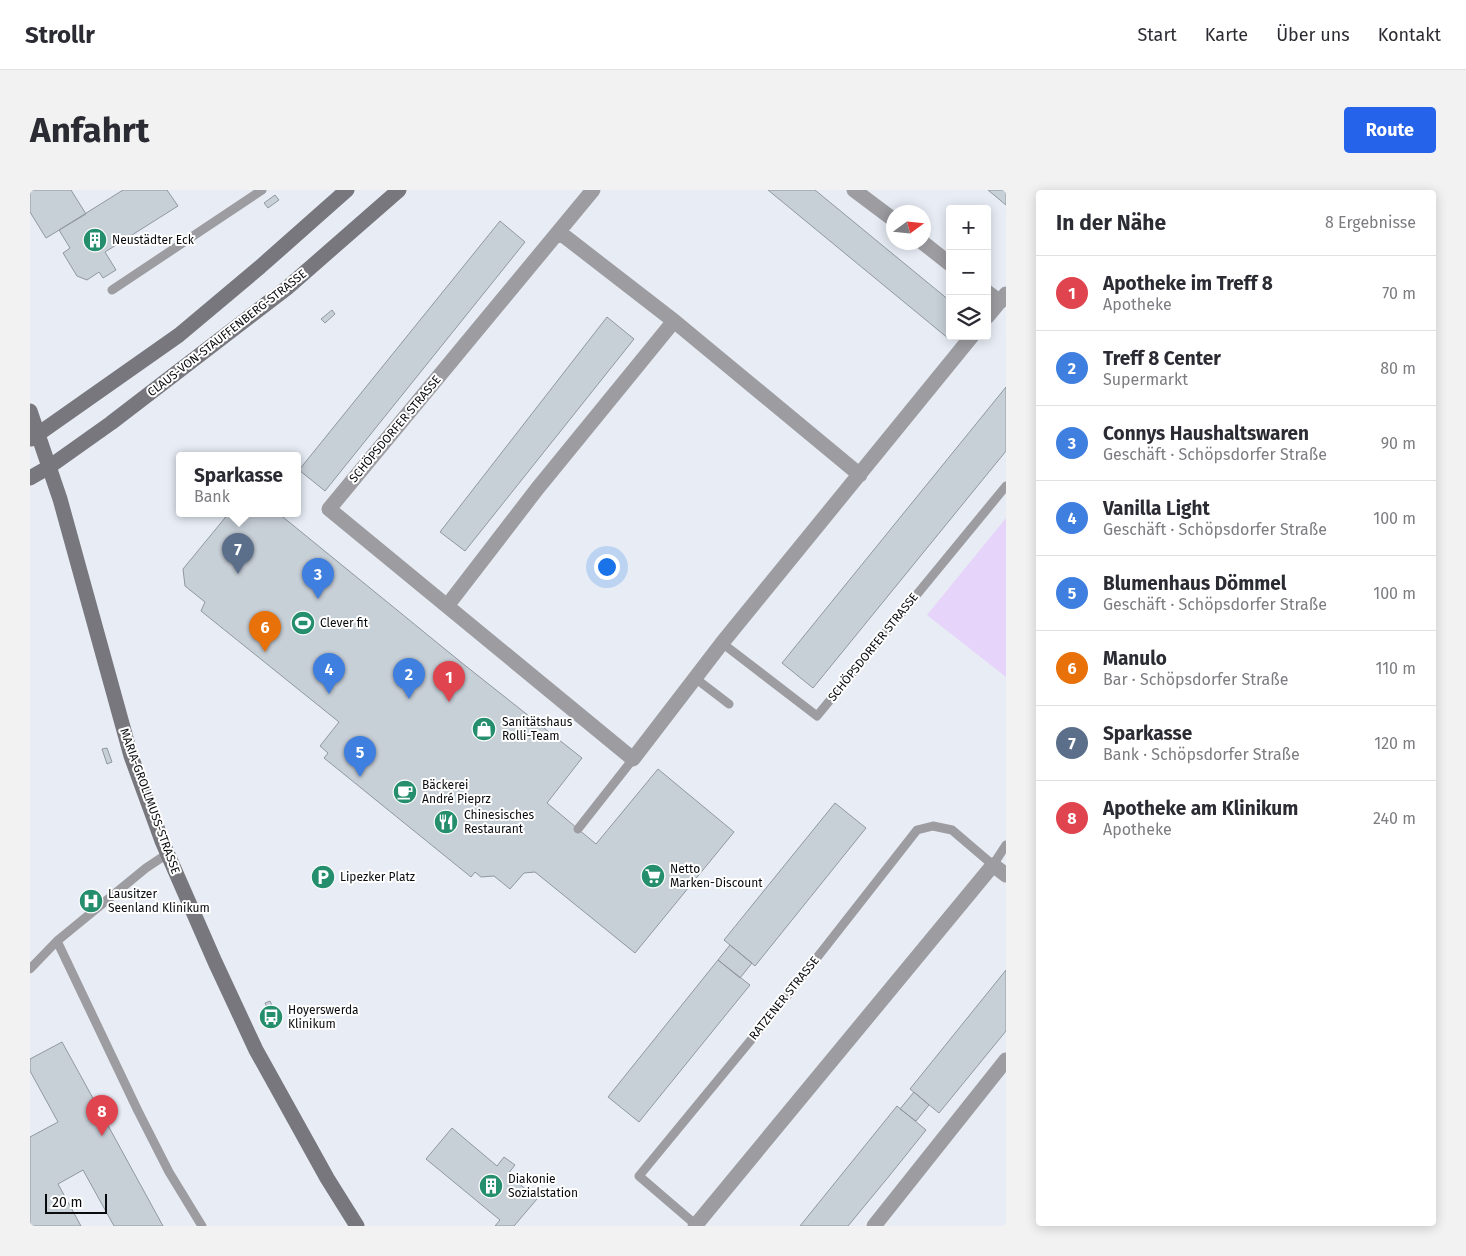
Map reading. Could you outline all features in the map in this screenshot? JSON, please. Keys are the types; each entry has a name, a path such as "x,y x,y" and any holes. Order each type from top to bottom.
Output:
{"street":[{"path":"34,438 179,335 347,190"},
{"name":"CLAUS-VON-STAUFFENBERG-STRASSE","path":"30,478 49,467 111,423 287,288 399,190"},
{"name":"SCHÖPSDORFER STRASSE","path":"593,190 329,509 633,759"},
{"path":"854,190 886,214"},
{"path":"559,232 674,320 860,475"},
{"path":"931,249 946,261"},
{"path":"991,294 1003,298 991,312"},
{"path":"447,606 537,489 674,320"},
{"path":"633,759 722,643 969,340"},
{"name":"MARIA-GROLLMUSS-STRASSE","path":"30,411 34,438 49,467 66,519 131,756 167,854 256,1050 327,1178 357,1226"},
{"name":"RATZENER STRASSE","path":"695,1226 993,865 1006,875"},
{"path":"874,1226 1006,1060"}],"lane":[{"path":"112,290 262,190"},
{"name":"SCHÖPSDORFER STRASSE","path":"722,643 817,716 1006,486"},
{"path":"696,678 729,704"},
{"path":"578,829 633,759"},
{"name":"RATZENER STRASSE","path":"695,1226 639,1176 782,1001 916,830 933,826 952,830 993,865 1006,845"},
{"path":"30,969 57,941 146,868 167,854"},
{"path":"57,941 138,1111 169,1172 200,1225"}],"shaded area":[{"path":"1006,518 1006,677 927,615"}],"building":[{"path":"30,190 71,190 86,214 46,238 30,212"},
{"name":"Neustädter Eck","path":"123,190 167,190 178,206 105,252 116,270 103,278 99,272 87,280 77,276 63,253 70,248 59,230"},
{"path":"768,190 815,190 946,298 946,337"},
{"path":"988,190 1006,190 1006,205"},
{"path":"275,195 279,200 268,208 264,203"},
{"path":"500,221 525,242 325,491 301,472 301,468"},
{"path":"332,310 335,314 325,323 321,319"},
{"path":"607,317 634,339 465,551 440,532"},
{"path":"1006,387 1006,451 813,688 782,663"},
{"path":"226,517 283,517 582,758 547,803 596,844 658,769 734,832 635,953 535,872 524,873 510,889 494,876 481,877 475,872 471,877 324,758 328,753 320,746 339,722 201,611 205,602 185,586 183,569"},
{"path":"107,748 112,762 107,764 102,749"},
{"path":"835,803 866,828 755,966 724,940"},
{"path":"730,945 752,963 740,978 718,960"},
{"path":"718,960 750,985 639,1122 608,1097"},
{"path":"1006,970 1006,1031 939,1113 910,1089"},
{"path":"270,1001 276,1014 271,1016 265,1003"},
{"path":"62,1042 163,1226 114,1226 83,1170 58,1184 81,1226 30,1226 30,1137 58,1122 30,1071 30,1059"},
{"path":"914,1092 929,1105 916,1121 900,1109"},
{"path":"897,1106 926,1130 890,1175 848,1226 800,1226"},
{"name":"Diakonie Sozialstation","path":"452,1128 497,1166 504,1157 515,1165 508,1174 537,1199 514,1226 495,1226 500,1220 426,1159"}],"place":[{"name":"Neustädter Eck","path":"95,240"},
{"name":"Sparkasse","path":"238,574"},
{"name":"Connys Haushaltswaren","path":"318,599"},
{"name":"Clever fit","path":"303,623"},
{"name":"Manulo","path":"265,652"},
{"name":"Vanilla Light","path":"329,694"},
{"name":"Treff 8 Center","path":"409,699"},
{"name":"Apotheke im Treff 8","path":"449,702"},
{"name":"Sanitätshaus Rolli-Team","path":"484,729"},
{"name":"Blumenhaus Dömmel","path":"360,777"},
{"name":"Bäckerei André Pieprz","path":"405,792"},
{"name":"Chinesisches Restaurant","path":"446,822"},
{"name":"Netto Marken-Discount","path":"653,876"},
{"name":"Lipezker Platz","path":"323,877"},
{"name":"Lausitzer Seenland Klinikum","path":"91,901"},
{"name":"Hoyerswerda Klinikum","path":"271,1017"},
{"name":"Apotheke am Klinikum","path":"102,1136"},
{"name":"Diakonie Sozialstation","path":"491,1186"}]}
